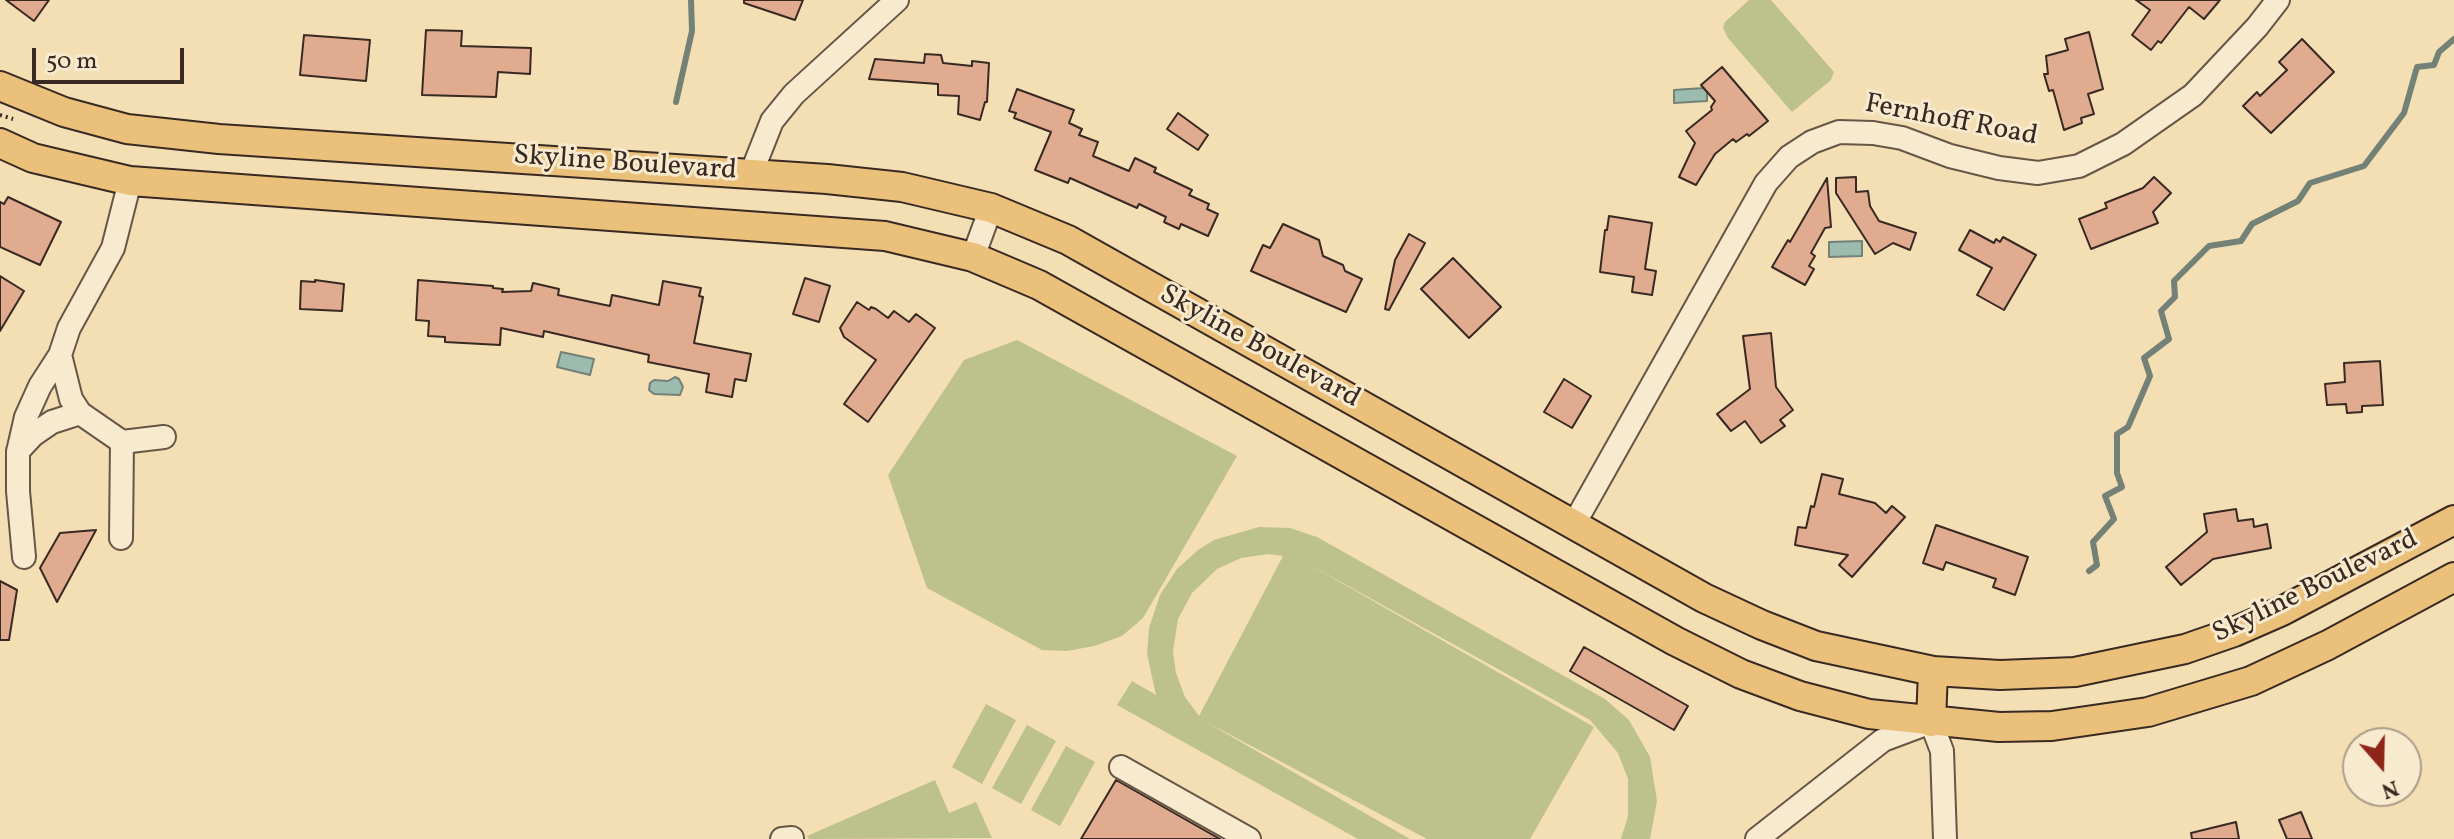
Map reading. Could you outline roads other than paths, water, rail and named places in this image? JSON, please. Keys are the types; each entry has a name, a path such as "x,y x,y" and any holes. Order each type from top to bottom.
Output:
{"main road":[{"name":"Skyline Boulevard","path":"0,86 64,112 127,129 219,139 902,187 991,208 1068,240 1704,598 1762,625 1830,650 1933,671 2000,675 2075,672 2185,649 2282,611 2454,520"},
{"name":"Skyline Boulevard","path":"0,143 33,158 130,181 885,236 973,257 1039,285 1675,641 1741,674 1800,696 1854,710 1931,722 1999,727 2052,726 2148,712 2251,681 2300,659 2454,577"},
{"path":"1931,722 1933,671"}],"street":[{"path":"751,174 772,121 794,94 897,0"},
{"name":"Fernhoff Road","path":"1574,524 1766,183 1789,157 1812,142 1839,132 1873,133 1902,138 1950,156 1999,168 2038,173 2079,166 2123,144 2193,95 2278,0"},
{"path":"24,557 18,452 26,417 40,386 60,355 69,328 113,248 130,181"},
{"path":"973,257 991,208"},
{"path":"60,355 71,399 80,413 122,442 164,437"},
{"path":"18,452 33,435 52,422 80,413"},
{"path":"121,538 122,442"},
{"path":"1757,839 1883,740 1931,722 1942,751 1945,839"},
{"path":"1121,767 1249,839"},
{"path":"782,839 792,838"}],"waterway":[{"path":"676,102 692,31 691,0"},
{"path":"2089,571 2097,565 2093,542 2114,519 2105,496 2122,487 2117,473 2117,434 2128,427 2150,376 2144,358 2169,339 2161,311 2175,297 2174,281 2209,246 2241,241 2252,224 2298,201 2310,183 2364,166 2404,113 2417,67 2434,65 2439,52 2454,39"}]}
